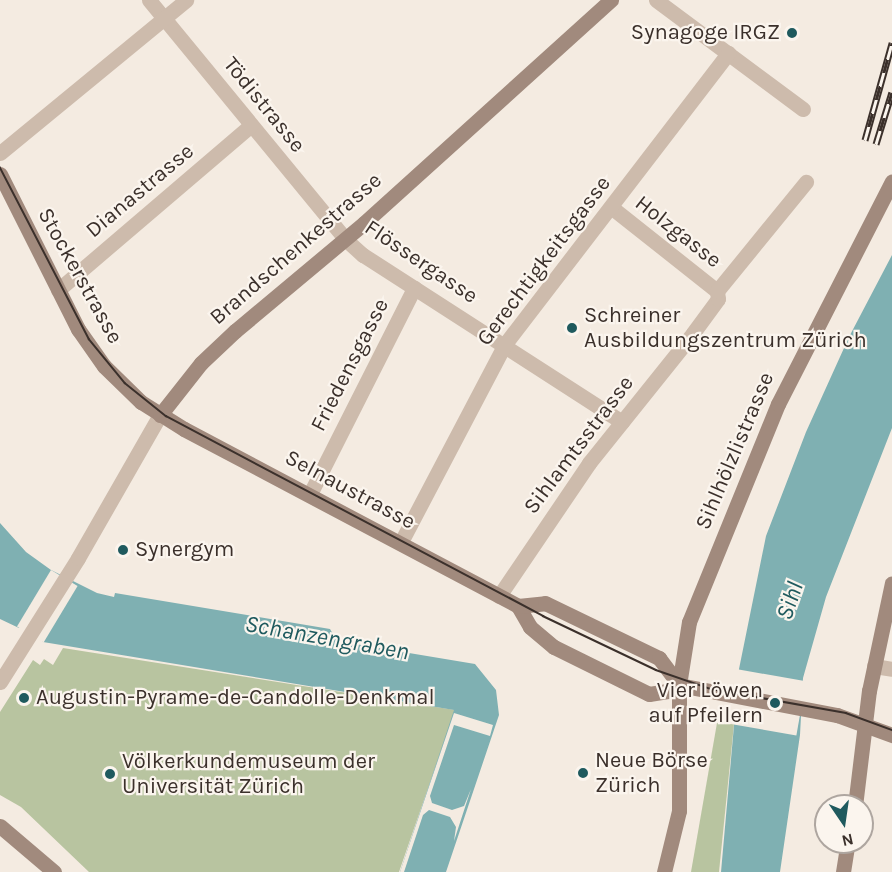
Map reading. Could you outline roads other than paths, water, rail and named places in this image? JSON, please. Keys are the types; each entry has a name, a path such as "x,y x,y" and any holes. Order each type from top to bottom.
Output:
{"street":[{"name":"Tödistrasse","path":"149,0 345,239"},
{"path":"0,153 186,0"},
{"name":"Brandschenkestrasse","path":"0,682 65,578 160,415 201,363 345,239 611,0"},
{"path":"656,0 803,110"},
{"name":"Gerechtigkeitsgasse","path":"401,542 505,344 728,52"},
{"name":"Dianastrasse","path":"58,290 251,125"},
{"name":"Stockerstrasse","path":"0,174 58,290 98,358 130,392 160,415"},
{"name":"Sihlhölzlistrasse","path":"679,685 689,622 754,459 805,348 892,181"},
{"name":"Sihlamtsstrasse","path":"500,596 572,487 718,299 717,291 806,182"},
{"name":"Holzgasse","path":"611,207 717,291"},
{"name":"Flössergasse","path":"345,239 414,288 505,344 622,422"},
{"name":"Friedensgasse","path":"310,494 414,288"},
{"name":"Selnaustrasse","path":"160,415 518,606 530,627 554,647 649,694 668,692 679,685"},
{"path":"856,794 864,723 892,583"},
{"path":"518,606 545,603 659,658 679,685 681,790 671,852 664,872"},
{"path":"874,666 892,669"},
{"path":"679,685 825,712 864,723 892,735"},
{"path":"0,826 54,872"},
{"path":"843,872 846,854"}],"water":[{"name":"Sihl","path":"892,255 892,428 826,597 803,678 800,735 780,872 721,872 739,669 766,536 806,432 849,337"},
{"name":"Schanzengraben","path":"0,523 26,552 51,570 97,593 114,597 115,593 330,629 337,641 475,664 496,690 499,715 446,872 400,872 454,710 43,642 23,625 19,628 0,619"}],"tram line":[{"path":"0,167 89,339 125,383 166,416 543,616 656,670 711,689 846,713 892,730"}],"railway":[{"path":"865,140 892,43"},
{"path":"876,144 892,92"}],"place":[{"name":"Synagoge IRGZ","path":"792,33"},
{"name":"Schreiner Ausbildungszentrum Zürich","path":"572,328"},
{"name":"Synergym","path":"123,550"},
{"name":"Augustin-Pyrame-de-Candolle-Denkmal","path":"24,698"},
{"name":"Vier Löwen auf Pfeilern","path":"775,703"},
{"name":"Neue Börse Zürich","path":"583,773"},
{"name":"Völkerkundemuseum der Universität Zürich","path":"110,774"}]}
